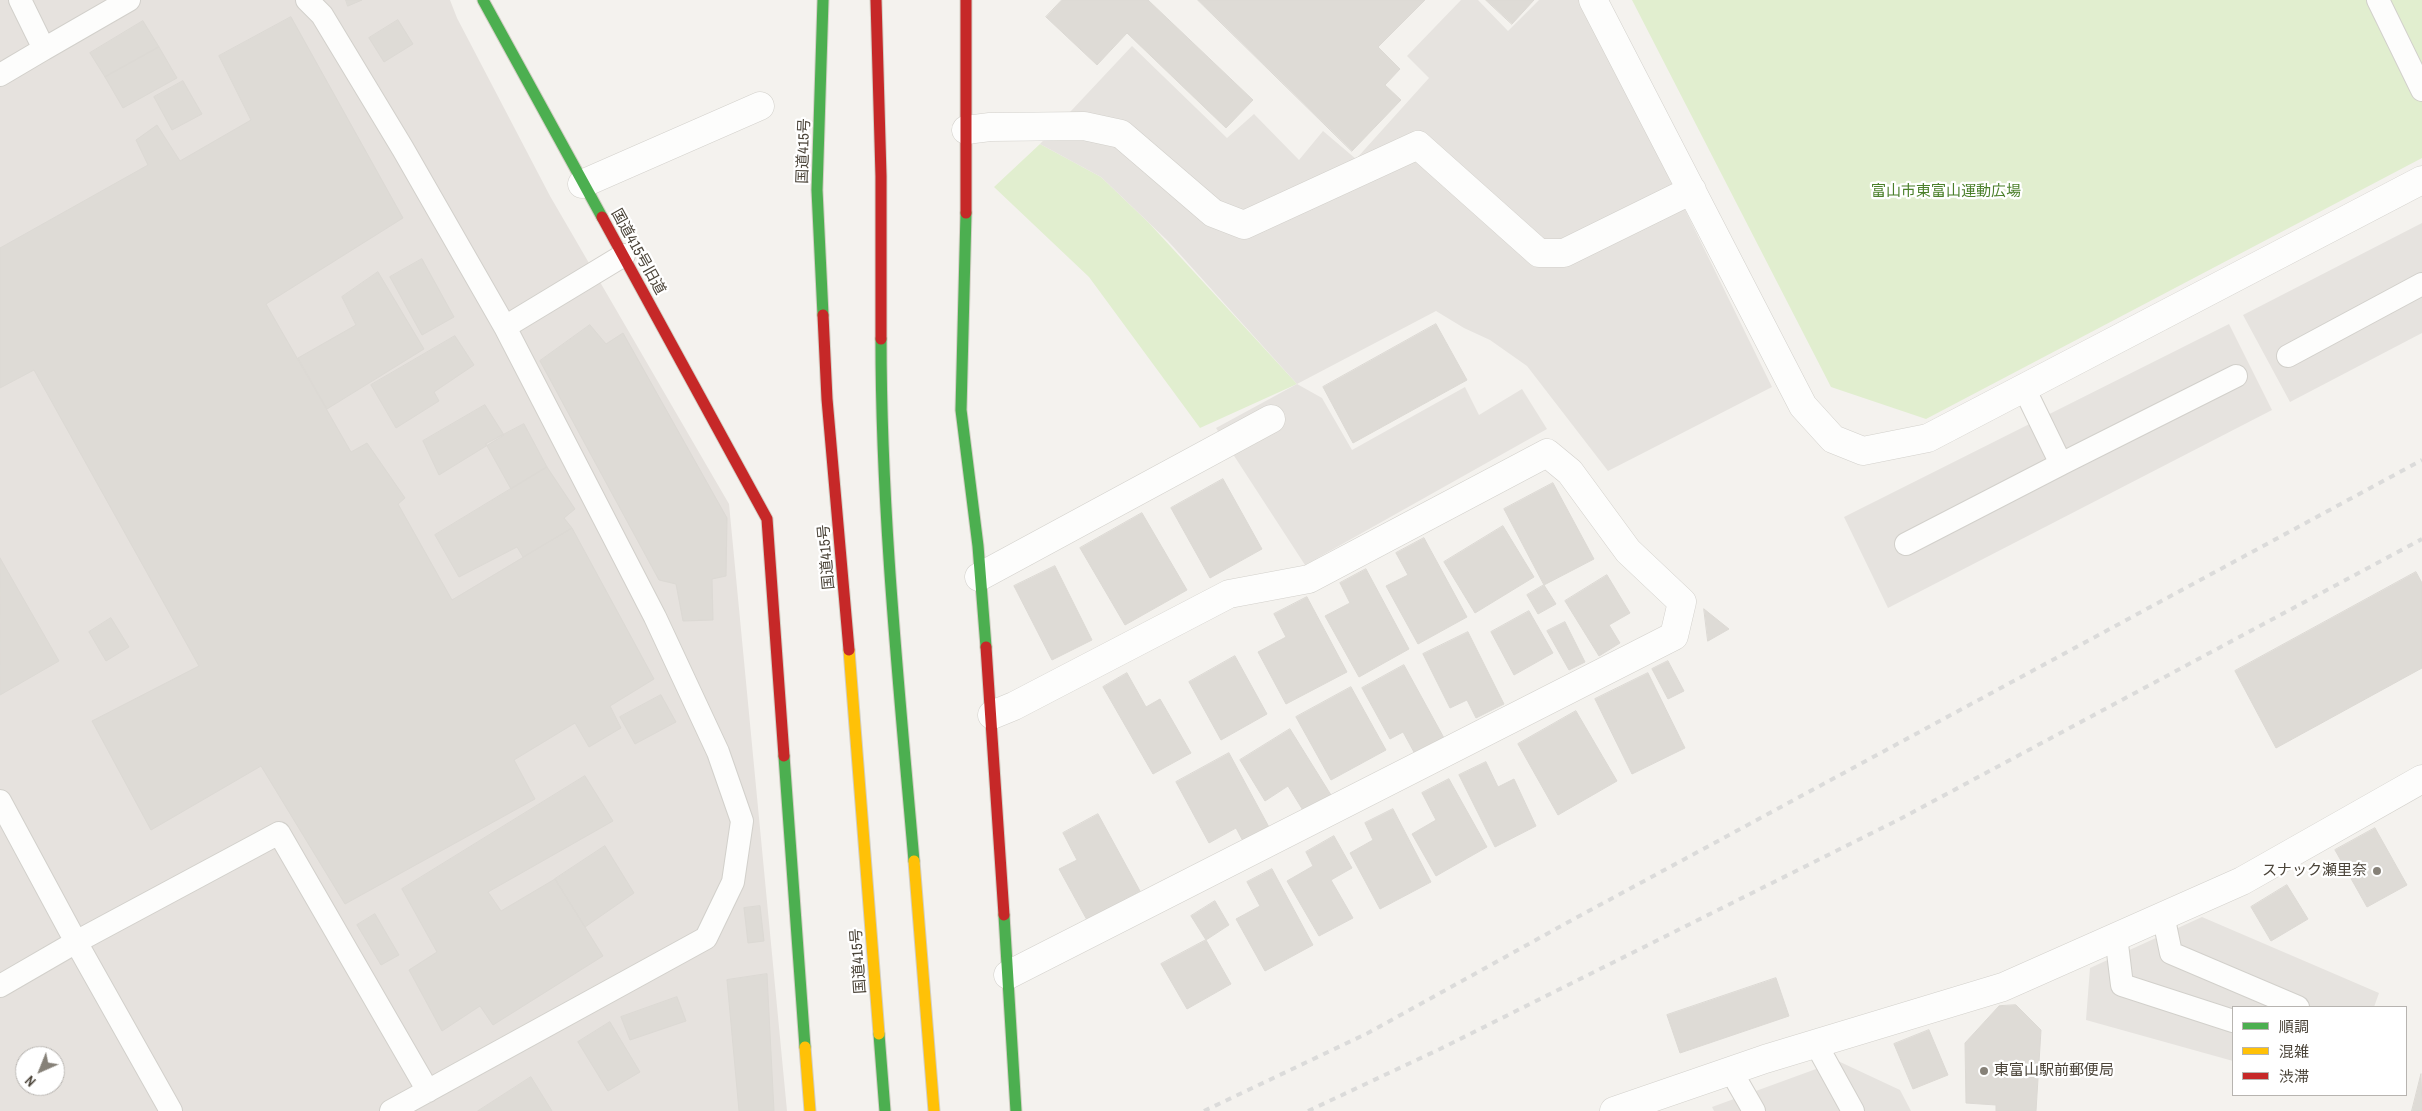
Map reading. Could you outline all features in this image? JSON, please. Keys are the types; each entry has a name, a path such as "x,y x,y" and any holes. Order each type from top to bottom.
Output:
{"main road":[{"name":"国道415号旧道","path":"483,0 767,519 810,1111"},
{"name":"国道415号","path":"823,0 817,190 827,399 843,569 886,1111"},
{"path":"876,0 881,176 881,400 889,563 934,1111"},
{"path":"966,0 966,130 961,410 978,546 979,577 1002,842 1016,1111"}],"street":[{"path":"1593,0 1803,406 1834,440 1863,451 1928,438 2420,185"},
{"path":"582,184 760,106"},
{"path":"966,130 990,127 1084,126 1121,134 1213,213 1244,225 1418,145 1539,253 1564,253 1692,190"},
{"path":"979,577 1271,419"},
{"path":"992,715 1014,706 1229,594 1309,579 1547,453 1570,472 1628,551 1682,602 1674,636 1008,975"},
{"path":"1614,1111 1816,1044 2003,987 2242,880 2422,779"}],"lane":[{"path":"20,0 44,49"},
{"path":"0,75 129,0"},
{"path":"306,0 327,24 403,149 505,327 655,617 718,752 742,820 733,882 706,938 391,1111"},
{"path":"2378,0 2422,90"},
{"path":"505,327 624,255"},
{"path":"2288,356 2422,284"},
{"path":"1906,544 2236,376"},
{"path":"2024,388 2061,464"},
{"path":"0,801 76,942 171,1111"},
{"path":"0,986 76,942 278,833 428,1090"},
{"path":"2164,915 2171,954 2296,1006"},
{"path":"2116,936 2122,985 2232,1021"},
{"path":"1816,1044 1853,1111"},
{"path":"1732,1071 1754,1111"}],"shaded area":[{"path":"0,0 450,0 457,18 550,196 729,504 787,1111 0,1111"},
{"path":"1461,0 1478,0 1508,31 1539,0 1579,0 1636,110 1772,387 1608,471 1527,366 1490,340 1464,328 1436,311 1297,384 1168,241 1101,177 1040,144 1132,46 1227,138 1254,114 1299,160 1323,131 1356,159 1429,78 1407,56"},
{"path":"2422,223 2422,333 2290,402 2243,315"},
{"path":"2229,324 2272,410 1888,608 1844,517"},
{"path":"1297,384 1322,398 1352,450 1465,387 1479,415 1522,389 1547,429 1305,565 1216,428"},
{"path":"2202,917 2379,993 2374,1006 2232,1006 2232,1061 2086,1020 2090,968"},
{"path":"1838,1061 1900,1090 1911,1111 1714,1111 1712,1107"}],"green space":[{"name":"富山市東富山運動広場","path":"1632,0 2422,0 2422,158 1926,419 1831,387"},
{"path":"1040,144 1101,177 1149,223 1297,384 1200,428 1089,277 994,187"}],"building":[{"path":"346,0 362,0 348,6"},
{"path":"1062,0 1148,0 1253,100 1226,128 1127,33 1097,65 1046,17"},
{"path":"1198,0 1425,0 1378,47 1400,69 1385,85 1401,100 1352,151"},
{"path":"1486,0 1534,0 1512,24"},
{"path":"291,17 403,218 266,304 351,452 367,443 405,498 398,504 452,600 572,528 654,679 610,706 621,728 589,747 575,723 514,760 535,799 345,904 261,766 151,830 92,721 199,666 34,370 0,388 0,248 148,165 136,140 157,125 180,161 251,120 219,56"},
{"path":"398,20 413,44 384,62 369,38"},
{"path":"143,21 159,47 105,77 90,53"},
{"path":"159,47 177,78 123,108 105,77"},
{"path":"183,81 202,114 172,130 154,97"},
{"path":"422,259 454,317 422,335 390,277"},
{"path":"378,272 424,349 327,409 298,358 356,325 342,297"},
{"path":"1436,324 1467,380 1353,443 1323,387"},
{"path":"590,325 606,344 623,333 727,518 726,576 712,579 713,620 683,621 676,584 659,580 540,361"},
{"path":"455,336 474,365 434,392 439,401 396,428 371,385"},
{"path":"485,405 504,435 439,475 423,441"},
{"path":"524,424 547,467 511,489 486,444"},
{"path":"547,467 575,509 564,518 572,528 523,557 517,547 459,577 435,535"},
{"path":"1223,479 1262,549 1210,578 1171,508"},
{"path":"1553,483 1594,559 1544,585 1504,509"},
{"path":"1142,513 1187,590 1125,625 1080,548"},
{"path":"1503,526 1534,577 1475,613 1444,562"},
{"path":"1424,538 1467,617 1418,644 1386,586 1408,575 1396,553"},
{"path":"0,558 59,661 0,695"},
{"path":"1055,566 1092,640 1052,660 1014,586"},
{"path":"1366,569 1409,649 1359,677 1325,616 1350,603 1340,583"},
{"path":"2416,572 2422,583 2422,668 2276,748 2235,671"},
{"path":"1607,575 1630,613 1609,625 1620,643 1599,656 1565,601"},
{"path":"1544,585 1556,604 1538,614 1527,595"},
{"path":"1307,597 1347,672 1286,704 1258,652 1286,637 1274,614"},
{"path":"1704,609 1729,629 1708,641"},
{"path":"1529,611 1553,653 1514,675 1491,632"},
{"path":"111,618 129,647 106,661 89,632"},
{"path":"1565,622 1585,662 1569,670 1547,631"},
{"path":"1468,632 1504,704 1476,718 1467,700 1450,708 1423,654"},
{"path":"1235,656 1267,714 1221,740 1189,682"},
{"path":"1668,661 1684,691 1668,699 1652,669"},
{"path":"1404,665 1444,738 1415,754 1403,732 1390,739 1362,688"},
{"path":"1127,673 1146,707 1160,699 1191,753 1153,774 1103,687"},
{"path":"1648,673 1685,748 1632,774 1595,699"},
{"path":"1351,687 1386,750 1331,780 1296,717"},
{"path":"661,695 676,722 635,744 620,717"},
{"path":"1576,711 1617,781 1558,815 1518,744"},
{"path":"1290,729 1331,795 1304,812 1288,786 1265,801 1240,760"},
{"path":"1229,753 1270,829 1244,843 1236,828 1209,843 1176,782"},
{"path":"1486,762 1498,787 1514,779 1536,826 1495,847 1459,775"},
{"path":"585,776 613,821 488,892 501,911 555,879 603,956 493,1025 480,1006 442,1031 409,970 437,952 402,889"},
{"path":"1449,779 1487,847 1436,876 1412,834 1436,820 1422,793"},
{"path":"1393,809 1431,882 1380,909 1350,853 1373,840 1365,823"},
{"path":"1098,814 1140,891 1087,920 1059,869 1077,860 1063,833"},
{"path":"2375,828 2407,885 2367,907 2335,850"},
{"path":"1334,836 1352,868 1331,880 1353,918 1319,936 1287,881 1313,866 1306,852"},
{"path":"605,846 634,893 585,927 555,879"},
{"path":"1272,869 1313,945 1265,971 1236,919 1260,906 1247,882"},
{"path":"2287,885 2308,919 2271,941 2251,907"},
{"path":"1215,901 1229,925 1206,940 1191,916"},
{"path":"760,906 764,941 748,943 744,908"},
{"path":"375,914 399,955 381,965 357,925"},
{"path":"1206,940 1231,984 1187,1009 1161,964"},
{"path":"767,974 774,1111 739,1111 727,980"},
{"path":"1776,978 1789,1016 1680,1053 1667,1015"},
{"path":"677,997 686,1021 630,1040 621,1017"},
{"path":"2016,1005 2041,1030 2036,1111 1996,1111 1996,1105 1966,1103 1965,1043 1999,1006"},
{"path":"610,1022 640,1072 608,1091 578,1042"},
{"path":"1929,1030 1948,1075 1913,1089 1894,1044"},
{"path":"2421,1074 2422,1111 2412,1111"},
{"path":"531,1077 552,1111 478,1111"}],"railway":[{"path":"1204,1111 1368,1033 1572,920 2422,460"},
{"path":"1308,1111 1440,1049 1900,819 2422,539"}],"traffic: fast":[{"path":"483,0 602,217"},
{"path":"823,0 817,190 823,315"},
{"path":"966,213 961,410 978,546 986,647"},
{"path":"881,339 887,535 914,861"},
{"path":"784,756 805,1047"},
{"path":"1004,915 1016,1111"},
{"path":"879,1034 885,1111"}],"traffic: slow":[{"path":"849,650 879,1034"},
{"path":"914,861 934,1111"},
{"path":"805,1047 810,1111"}],"traffic: jam":[{"path":"876,0 881,176 881,339"},
{"path":"966,0 966,213"},
{"path":"602,217 767,519"},
{"path":"823,315 827,399 849,650"},
{"path":"767,519 784,756"},
{"path":"986,647 1004,915"}],"place":[{"name":"スナック瀬里奈","path":"2377,871"},
{"name":"東富山駅前郵便局","path":"1984,1071"}]}
